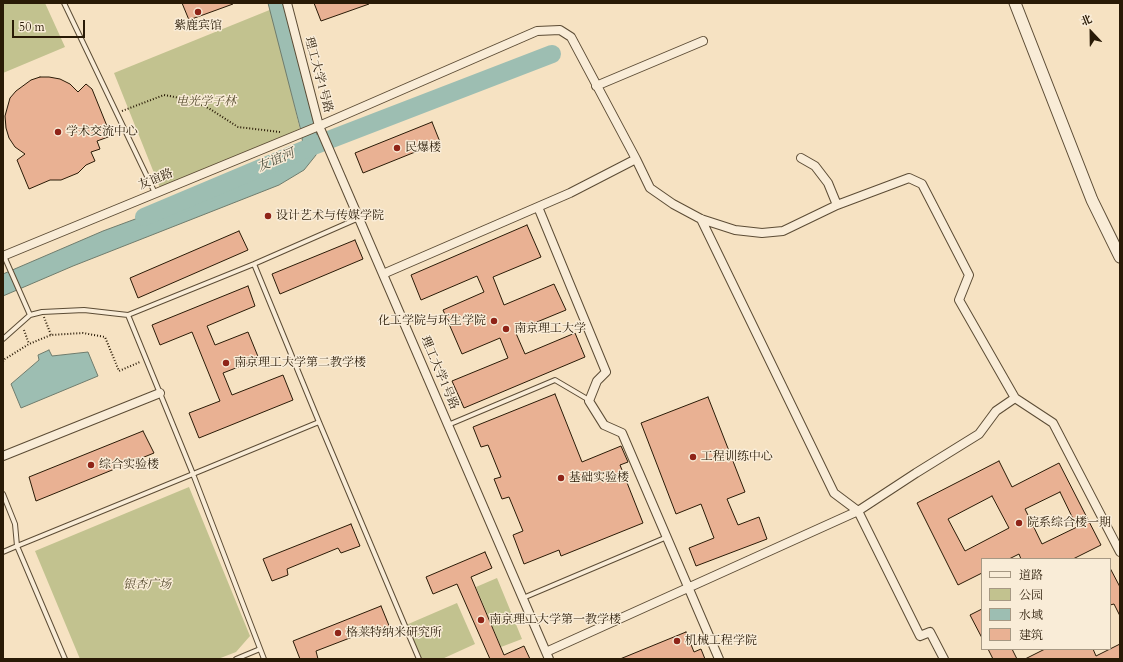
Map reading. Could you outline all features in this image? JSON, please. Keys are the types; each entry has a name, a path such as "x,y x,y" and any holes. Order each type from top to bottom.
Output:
{"street":[{"name":"理工大学1号路","path":"287,3 319,126 547,655"},
{"path":"1015,3 1092,200 1120,257"},
{"name":"友谊路","path":"3,255 319,126 536,31 560,30 571,37 650,188 673,204 701,219 735,230 762,234 784,231 837,205 909,178 922,184 969,274 959,300 1015,398"},
{"path":"596,86 703,41"},
{"path":"801,158 815,166 828,183 837,205"},
{"path":"383,274 570,193 636,159"},
{"path":"538,207 606,372 597,381 589,401 604,425 622,433 719,659"},
{"path":"701,219 834,493 858,511 920,636 930,632 944,659"},
{"path":"3,456 160,393"},
{"path":"547,655 688,588 858,511 979,434 996,411 1015,398 1053,423 1120,552"}],"lane":[{"path":"64,3 155,193"},
{"path":"3,339 30,315 42,312 84,310 128,315 254,264 359,218"},
{"path":"3,255 30,315"},
{"path":"254,264 319,422 420,659"},
{"path":"128,315 194,474 264,659"},
{"path":"448,425 555,380 589,401"},
{"path":"3,552 319,422"},
{"path":"3,494 15,524 16,546 65,659"},
{"path":"523,598 667,537"},
{"path":"236,659 260,649"}],"path":[{"path":"117,113 164,95 191,100 210,109 238,127 299,134"},
{"path":"42,312 51,335"},
{"path":"21,323 29,344"},
{"path":"3,362 29,344 51,335 83,333 105,337 119,371 146,360"}],"green space":[{"path":"3,3 45,3 65,47 3,73"},
{"name":"电光学子林","path":"272,9 300,130 160,188 114,73"},
{"name":"银杏广场","path":"189,487 250,636 236,652 218,659 80,659 35,551"},
{"path":"497,578 522,639 501,647 476,587"},
{"path":"457,603 475,644 442,659 420,659 406,625"}],"water":[{"path":"268,3 283,3 318,138 316,155 304,170 279,185 73,266 3,296 3,274 103,231 281,165 300,152 303,145 301,131"},
{"path":"49,350 52,356 88,352 98,376 21,408 11,384 39,360 38,355"}],"building":[{"name":"紫鹿宾馆","path":"182,3 233,3 233,4 189,20"},
{"path":"314,3 369,3 369,4 321,21"},
{"name":"学术交流中心","path":"40,77 60,79 70,84 78,92 86,84 92,89 111,136 97,141 100,149 91,152 95,161 86,165 78,173 61,180 50,180 29,189 17,160 25,154 15,147 9,138 5,116 10,98 16,91 31,80"},
{"name":"民爆楼","path":"432,122 440,142 363,173 355,153"},
{"name":"化工学院与环生学院","path":"527,225 541,257 493,277 504,305 554,284 566,310 515,331 525,354 575,333 585,357 464,408 452,381 508,358 500,338 462,354 443,310 484,292 477,276 421,300 411,275"},
{"path":"239,231 248,250 138,298 130,278"},
{"path":"355,240 363,259 280,294 272,274"},
{"name":"南京理工大学第二教学楼","path":"248,286 255,306 207,326 215,345 248,332 259,359 223,373 232,395 283,375 293,400 199,438 189,413 220,401 192,332 160,345 152,325"},
{"name":"基础实验楼","path":"555,394 582,462 621,446 628,462 620,465 643,523 561,556 559,550 524,564 513,535 523,531 509,497 502,499 494,479 501,477 488,445 481,447 473,427"},
{"name":"工程训练中心","path":"708,397 745,492 727,499 738,525 759,517 767,539 696,566 689,548 714,538 701,504 676,514 641,423"},
{"name":"综合实验楼","path":"143,431 154,453 36,501 29,477"},
{"name":"院系综合楼一期","path":"999,461 1012,487 1059,463 1101,545 1075,558 1021,558 1019,554 1011,558 981,558 981,574 958,585 917,503","holes":["1060,492 1077,527 1042,544 1025,509","992,496 1009,528 965,551 948,519"]},
{"path":"351,524 360,546 341,553 338,548 287,569 288,575 272,581 263,559"},
{"name":"南京理工大学第一教学楼","path":"485,552 492,568 471,577 504,655 524,646 530,659 490,659 457,584 433,594 426,577"},
{"path":"1111,570 1120,587 1120,616 1114,604 1111,605"},
{"name":"格莱特纳米研究所","path":"381,606 390,628 370,636 368,631 316,651 318,659 300,659 293,641"},
{"path":"981,610 981,636 970,615"},
{"name":"机械工程学院","path":"686,632 694,652 701,649 705,659 620,659"},
{"path":"1120,644 1120,659 1025,659 1043,650 1093,650 1096,656 1111,650 1111,648"},
{"path":"988,650 1012,650 1017,659 993,659"}],"waterway":[{"name":"友谊河","path":"144,217 308,148 552,54"}],"place":[{"name":"紫鹿宾馆","path":"198,12"},
{"name":"学术交流中心","path":"58,132"},
{"name":"民爆楼","path":"397,148"},
{"name":"设计艺术与传媒学院","path":"268,216"},
{"name":"化工学院与环生学院","path":"494,321"},
{"name":"南京理工大学","path":"506,329"},
{"name":"南京理工大学第二教学楼","path":"226,363"},
{"name":"工程训练中心","path":"693,457"},
{"name":"综合实验楼","path":"91,465"},
{"name":"基础实验楼","path":"561,478"},
{"name":"院系综合楼一期","path":"1019,523"},
{"name":"南京理工大学第一教学楼","path":"481,620"},
{"name":"格莱特纳米研究所","path":"338,633"},
{"name":"机械工程学院","path":"677,641"}]}
